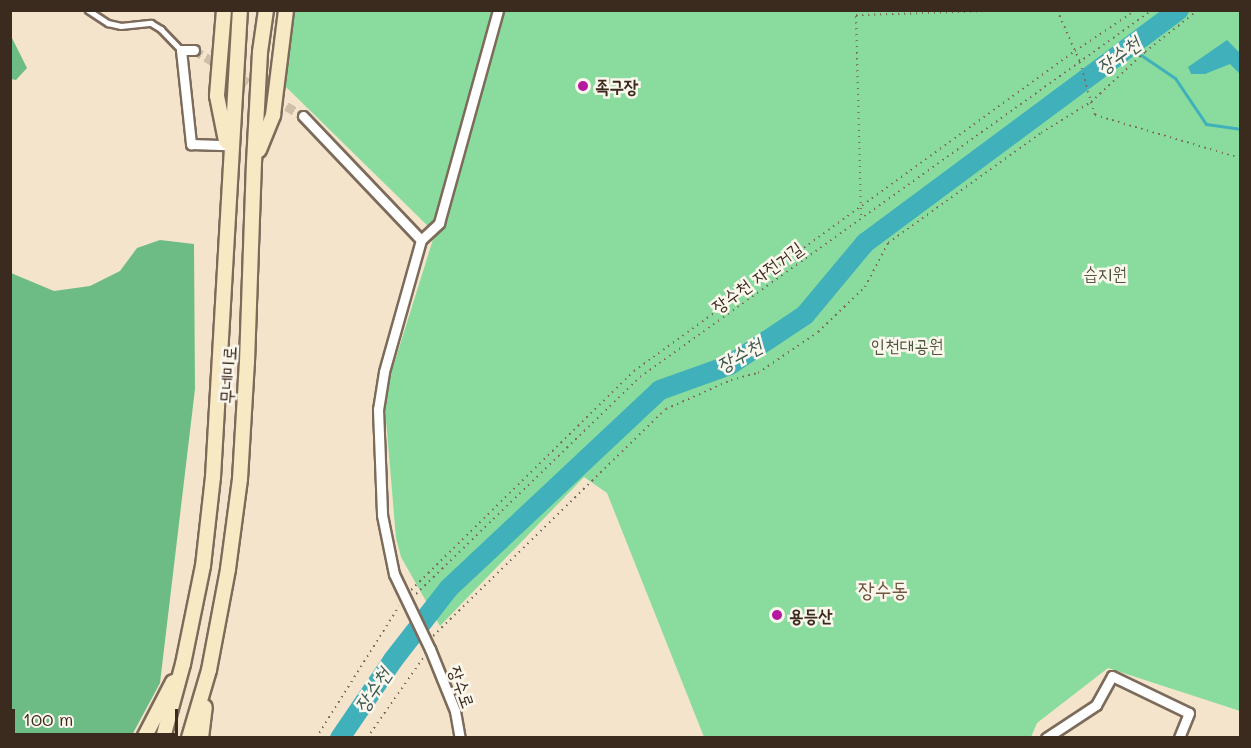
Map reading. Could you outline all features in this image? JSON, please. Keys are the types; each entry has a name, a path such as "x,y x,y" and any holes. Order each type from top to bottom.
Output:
{"main road":[{"path":"224,10 217,96 231,163"},
{"name":"무네미로","path":"163,738 183,664 203,566 213,477 240,10"},
{"name":"무네미로","path":"189,738 209,670 228,569 240,479 260,52 266,10"},
{"path":"254,163 273,115 286,10"},
{"path":"144,738 183,664"},
{"path":"201,738 209,670"}],"street":[{"path":"303,116 421,240 439,223 498,10"},
{"path":"194,50 181,50 191,144 227,145"},
{"name":"장수로","path":"421,240 384,372 378,409 383,526 394,574 426,641 455,711 460,738"},
{"path":"1046,738 1096,705 1112,676 1189,713 1179,738"}],"lane":[{"path":"88,10 108,23 121,26 151,23 161,29 181,50"}],"path":[{"path":"856,10 861,219"},
{"path":"856,15 1025,10"},
{"path":"1057,10 1080,62 1095,115 1240,158"},
{"path":"316,738 408,603 634,372 1075,51 1136,10"},
{"name":"장수천 자전거길","path":"408,603 640,377 1152,10"},
{"path":"367,738 426,641 666,409 731,380 758,373 818,332 865,287 888,243 1041,133 1091,102 1145,52 1198,10"}],"green space":[{"name":"인천대공원","path":"295,11 1240,11 1240,711 1108,668 1037,723 1031,737 704,737 607,493 584,477 440,626 401,557 396,538 384,396 435,233 284,85"},
{"path":"11,36 27,68 16,80 11,79"},
{"path":"160,240 194,244 195,389 160,683 131,737 11,737 11,273 54,291 90,286 120,271 137,248"}],"water":[{"path":"1227,40 1240,53 1240,74 1230,64 1205,74 1191,74 1188,67"}],"waterway":[{"name":"장수천","path":"340,738 393,660 449,588 660,390 730,365 805,315 865,243 1179,10"},
{"path":"1138,53 1175,78 1206,124 1240,129"}],"tunnel":[{"path":"194,50 303,116"}],"place":[{"name":"족구장","path":"583,86"},
{"name":"용등산","path":"777,615"}],"district":[{"name":"장수동","path":"883,589"}],"park label":[{"name":"습지원","path":"1105,273"}]}
